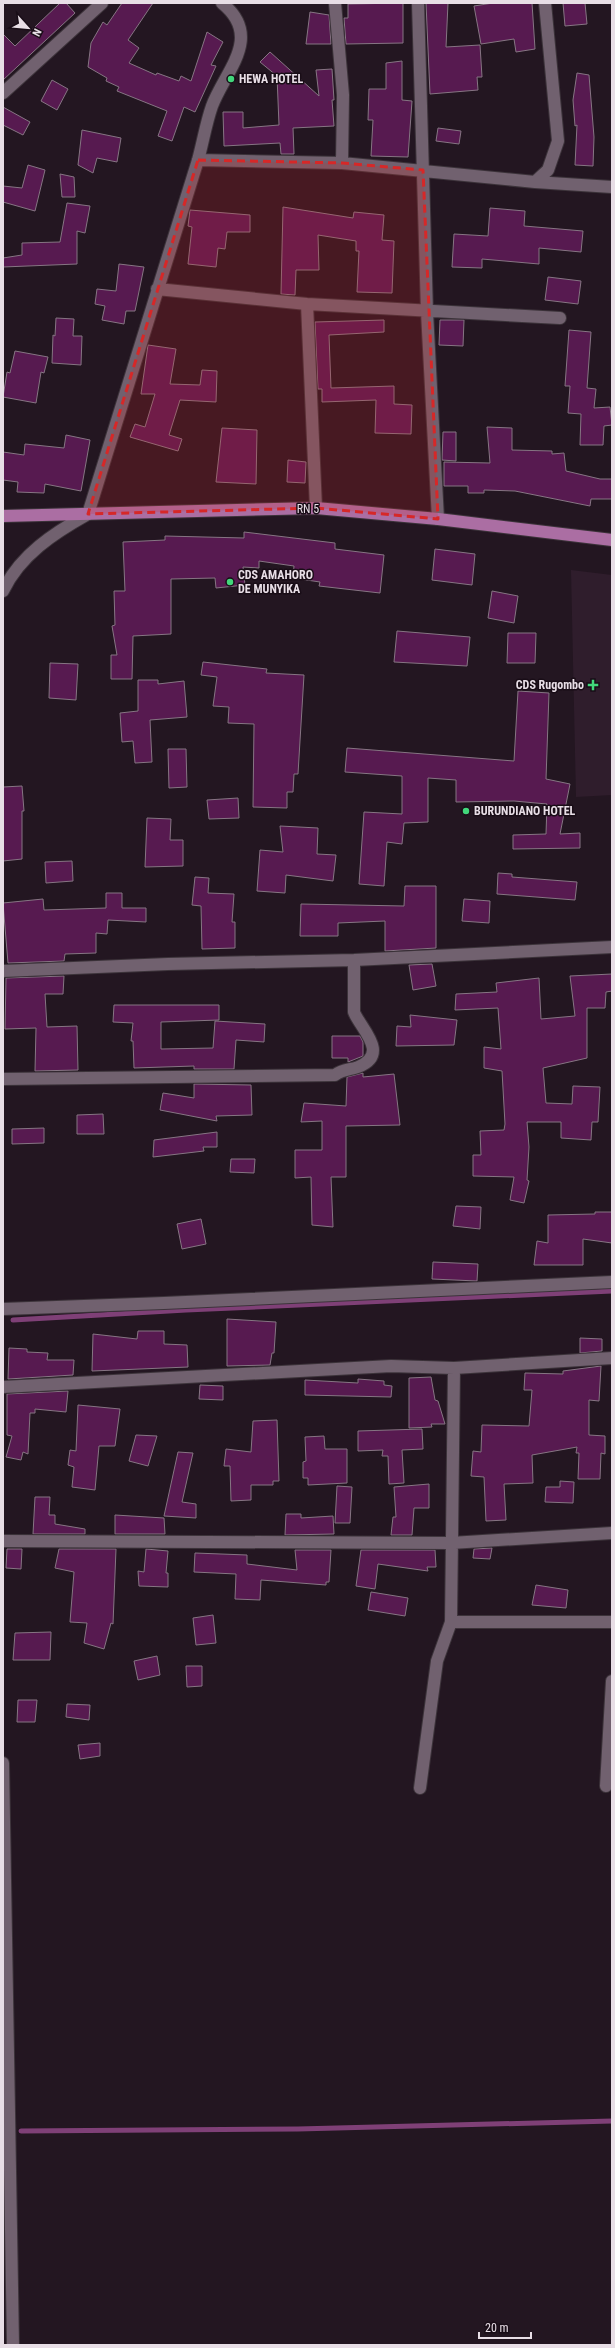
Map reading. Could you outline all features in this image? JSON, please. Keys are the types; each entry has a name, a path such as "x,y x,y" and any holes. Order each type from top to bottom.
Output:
{"main road":[{"name":"RN 5","path":"3,516 316,508 438,519 612,540"}],"street":[{"path":"3,93 102,3"},
{"path":"3,591 9,578 21,562 59,530 88,514 198,160 212,107 235,65 241,42 238,21 230,10 222,3"},
{"path":"335,3 343,95 342,163"},
{"path":"418,3 427,312 438,519"},
{"path":"535,182 548,170 558,141 545,3"},
{"path":"198,160 342,163 535,182 612,187"},
{"path":"157,289 307,304 427,312 560,318"},
{"path":"307,304 316,508"},
{"path":"3,971 161,964 354,960 612,947"},
{"path":"3,1079 335,1075 342,1070 358,1067 366,1062 372,1054 372,1041 357,1020 354,1012 354,960"},
{"path":"3,1308 172,1303 612,1282"},
{"path":"3,1387 391,1366 454,1368 612,1358"},
{"path":"420,1788 437,1661 451,1622 450,1543 454,1368"},
{"path":"3,1541 450,1543 612,1533"},
{"path":"451,1622 612,1622"},
{"path":"606,1786 612,1681"},
{"path":"3,1763 13,2345"}],"highlighted area":[{"path":"198,160 342,163 423,170 438,519 316,508 88,514"}],"shaded area":[{"name":"CDS Rugombo","path":"571,570 612,575 612,795 576,797"}],"building":[{"path":"60,3 66,3 75,13 3,80 3,34 15,46"},
{"path":"122,3 153,3 128,40 139,48 129,63 156,75 157,73 179,81 181,76 191,81 207,32 223,42 211,65 216,66 195,112 184,107 172,141 158,136 167,111 117,91 119,87 106,81 107,78 88,67 91,43 103,22 107,25"},
{"path":"403,3 403,43 346,44 344,18 348,18 348,4"},
{"path":"426,3 448,3 446,47 480,45 482,77 477,77 478,90 430,94"},
{"path":"493,3 532,3 535,49 516,52 514,39 481,44 474,6"},
{"path":"563,3 585,3 587,24 565,26"},
{"path":"310,12 329,15 331,44 306,44"},
{"path":"270,52 319,96 316,70 332,69 334,126 293,128 294,154 281,154 280,143 224,146 223,112 243,112 243,128 279,125 277,76 260,62"},
{"path":"402,61 402,100 412,101 408,157 371,156 373,120 368,120 369,89 386,89 386,63"},
{"path":"577,73 589,75 594,137 593,166 575,165 577,125 575,126 573,100"},
{"path":"52,80 68,89 57,110 41,101"},
{"path":"3,107 30,122 23,135 3,125"},
{"path":"438,128 461,131 459,144 436,141"},
{"path":"82,130 121,138 117,162 97,158 93,173 78,165"},
{"path":"28,165 45,170 35,211 3,202 3,186 22,188"},
{"path":"60,174 74,177 75,197 62,197"},
{"path":"67,203 90,206 85,233 77,231 77,264 3,267 3,258 22,255 22,243 60,242"},
{"path":"283,207 353,218 354,212 384,215 382,240 394,241 392,293 357,292 359,251 356,251 356,241 318,235 319,270 296,270 295,295 281,294"},
{"path":"490,208 525,211 524,226 583,231 581,252 539,248 539,264 482,259 482,268 452,267 454,234 488,236"},
{"path":"190,210 250,215 250,232 227,232 225,249 218,248 216,267 188,264 192,227 188,226"},
{"path":"119,264 144,267 135,311 126,311 124,324 102,320 105,306 95,304 97,289 116,291"},
{"path":"548,277 581,281 578,304 545,300"},
{"path":"56,318 74,319 73,336 82,336 81,365 52,363 53,335 55,336"},
{"path":"384,320 384,332 329,335 331,388 394,386 394,404 412,405 411,434 375,433 376,400 322,402 322,389 318,389 315,322"},
{"path":"440,320 464,320 463,346 439,345"},
{"path":"569,330 591,332 587,388 596,389 594,408 610,407 612,425 604,426 603,445 580,445 581,414 568,413 570,386 565,386"},
{"path":"148,345 176,349 170,384 200,385 202,370 217,371 216,402 180,400 169,435 182,439 178,451 130,437 135,424 145,427 155,394 141,394"},
{"path":"15,351 48,357 44,373 41,372 36,403 3,397 7,372 10,373"},
{"path":"487,427 512,428 512,450 552,451 552,454 564,453 566,471 600,479 612,479 612,499 591,499 590,506 515,491 484,490 484,493 468,493 468,486 444,486 444,462 490,463"},
{"path":"222,428 257,430 256,484 216,482"},
{"path":"443,432 456,432 456,461 442,460"},
{"path":"66,435 90,440 81,491 45,484 44,493 17,492 18,482 3,480 3,452 24,455 25,444 64,448"},
{"path":"288,460 306,462 305,483 287,482"},
{"path":"244,532 335,543 335,549 384,555 380,593 319,586 320,582 293,578 294,566 259,561 259,568 243,567 245,585 216,588 215,578 171,579 171,634 133,636 132,679 111,679 111,655 117,655 112,626 115,625 114,591 125,591 123,542 165,540 165,536 244,538"},
{"path":"435,549 475,554 472,585 432,580"},
{"path":"492,591 518,596 514,623 488,618"},
{"path":"397,631 470,637 467,666 394,662"},
{"path":"508,633 536,633 535,663 507,663"},
{"path":"203,662 267,669 266,673 304,675 298,774 294,774 293,792 287,792 287,808 253,807 254,724 228,723 229,707 213,706 217,677 201,675"},
{"path":"50,663 78,664 76,700 49,698"},
{"path":"138,680 158,680 158,684 184,681 187,717 150,720 152,762 135,763 133,741 122,742 120,713 138,711"},
{"path":"518,691 549,693 546,779 570,784 560,834 580,833 580,848 513,849 513,835 546,834 547,804 514,801 456,802 456,780 428,778 428,822 404,823 402,844 387,842 384,886 359,884 364,812 402,814 402,776 345,772 347,748 514,761"},
{"path":"168,749 186,749 187,787 169,788"},
{"path":"22,786 24,811 22,811 22,859 3,861 3,787"},
{"path":"238,798 239,818 209,819 207,800"},
{"path":"147,818 171,819 170,840 183,840 183,866 145,867"},
{"path":"280,826 318,828 317,854 336,855 333,881 286,875 285,893 257,891 260,850 283,852"},
{"path":"72,861 73,881 46,883 45,862"},
{"path":"498,873 512,874 512,877 577,882 575,900 497,894"},
{"path":"195,877 209,878 208,893 234,894 232,922 235,922 235,948 202,949 201,906 192,905"},
{"path":"405,886 436,886 436,948 385,951 385,921 338,923 338,936 300,936 301,904 404,906"},
{"path":"106,893 122,893 122,908 146,908 146,922 108,920 107,934 96,933 96,953 65,954 64,961 8,963 3,903 43,899 44,910 106,908"},
{"path":"464,899 490,901 489,923 462,921"},
{"path":"432,964 436,986 413,990 409,965"},
{"path":"612,974 612,991 606,992 605,1008 587,1008 587,1058 543,1068 546,1103 572,1104 573,1086 600,1087 598,1122 592,1122 591,1140 561,1138 561,1122 527,1122 529,1147 527,1180 529,1181 524,1203 510,1200 514,1177 473,1176 473,1155 481,1155 480,1131 504,1130 505,1124 502,1071 484,1068 484,1047 501,1049 498,1008 455,1010 456,994 497,992 496,983 539,978 541,1019 575,1016 570,976"},
{"path":"64,976 63,994 45,994 47,1027 77,1026 78,1070 35,1071 36,1028 5,1029 6,978"},
{"path":"114,1005 219,1005 219,1020 161,1022 161,1049 213,1048 215,1021 265,1024 264,1042 236,1040 234,1069 194,1069 194,1066 134,1068 133,1041 131,1041 133,1023 113,1022"},
{"path":"410,1015 457,1020 454,1045 396,1046 397,1026 411,1027"},
{"path":"332,1036 360,1036 363,1042 363,1056 348,1062 348,1058 332,1058"},
{"path":"363,1073 363,1077 394,1074 400,1125 346,1126 346,1177 331,1177 333,1227 312,1225 311,1177 295,1178 295,1150 322,1150 322,1121 301,1122 304,1103 346,1106 347,1077"},
{"path":"194,1084 251,1085 252,1115 216,1116 217,1121 160,1110 163,1093 194,1098"},
{"path":"103,1114 104,1134 77,1134 77,1115"},
{"path":"44,1128 44,1143 12,1144 12,1129"},
{"path":"217,1132 217,1147 203,1147 204,1151 153,1157 154,1140"},
{"path":"231,1159 255,1159 254,1173 230,1172"},
{"path":"456,1206 481,1207 480,1229 453,1226"},
{"path":"595,1212 612,1212 612,1243 583,1239 583,1265 534,1265 537,1241 548,1243 548,1215 595,1214"},
{"path":"201,1219 206,1244 182,1249 177,1224"},
{"path":"433,1262 478,1264 477,1281 432,1279"},
{"path":"227,1319 276,1322 274,1353 272,1353 270,1365 227,1366"},
{"path":"138,1331 164,1331 164,1344 187,1345 188,1367 92,1371 93,1334 137,1339"},
{"path":"580,1338 602,1339 602,1351 580,1353"},
{"path":"9,1348 27,1349 27,1352 48,1353 47,1360 74,1360 73,1375 8,1379"},
{"path":"601,1366 599,1401 589,1400 589,1435 605,1436 605,1454 601,1453 600,1479 578,1479 579,1453 576,1453 577,1447 532,1455 533,1483 504,1484 506,1520 486,1521 484,1477 471,1476 473,1451 481,1452 482,1425 529,1426 532,1390 524,1390 525,1373 563,1374 563,1371"},
{"path":"431,1377 435,1400 438,1401 445,1424 431,1424 432,1427 409,1428 409,1378"},
{"path":"358,1379 384,1381 384,1385 392,1386 391,1397 305,1395 305,1380 358,1383"},
{"path":"200,1385 223,1386 223,1400 199,1399"},
{"path":"68,1391 66,1412 35,1409 35,1413 30,1413 28,1454 23,1452 21,1460 6,1457 12,1436 7,1435 7,1394"},
{"path":"78,1405 120,1409 115,1446 99,1446 95,1490 72,1487 74,1467 68,1465 70,1450 76,1451"},
{"path":"277,1420 279,1481 273,1481 273,1485 251,1485 251,1500 231,1501 230,1466 224,1466 226,1449 251,1452 253,1421"},
{"path":"422,1429 423,1449 402,1450 404,1483 389,1484 388,1456 382,1456 383,1450 358,1451 358,1431"},
{"path":"136,1435 157,1436 148,1466 129,1461"},
{"path":"324,1436 325,1449 347,1449 347,1483 308,1485 308,1478 303,1478 303,1462 306,1461 305,1437"},
{"path":"178,1452 193,1453 182,1502 196,1504 196,1518 164,1516"},
{"path":"560,1481 574,1482 573,1503 545,1502 546,1487 560,1487"},
{"path":"429,1484 429,1508 414,1508 412,1535 391,1535 393,1517 396,1517 394,1487"},
{"path":"337,1486 352,1487 350,1523 335,1523"},
{"path":"35,1497 50,1497 49,1515 55,1515 55,1524 85,1529 85,1534 33,1534"},
{"path":"286,1514 301,1514 301,1518 333,1516 334,1534 285,1535"},
{"path":"115,1515 164,1518 165,1534 115,1534"},
{"path":"492,1548 490,1559 473,1558 474,1549"},
{"path":"7,1549 22,1549 21,1569 6,1568"},
{"path":"59,1549 116,1549 113,1624 111,1623 104,1649 84,1643 87,1623 70,1622 74,1572 55,1568"},
{"path":"146,1549 168,1551 166,1573 168,1573 168,1587 139,1586 138,1571 144,1572"},
{"path":"295,1550 331,1550 329,1582 326,1582 326,1585 261,1580 260,1600 235,1599 236,1574 194,1572 195,1553 247,1555 247,1564 297,1570"},
{"path":"361,1550 435,1550 436,1567 427,1567 428,1571 378,1564 375,1589 356,1586"},
{"path":"536,1585 568,1590 566,1608 532,1605"},
{"path":"371,1592 408,1598 405,1616 368,1610"},
{"path":"213,1615 216,1643 196,1645 193,1618"},
{"path":"51,1632 50,1660 13,1660 15,1633"},
{"path":"157,1656 160,1675 138,1680 134,1661"},
{"path":"186,1666 202,1666 202,1686 187,1687"},
{"path":"18,1700 37,1700 35,1722 17,1722"},
{"path":"67,1704 90,1705 89,1720 66,1717"},
{"path":"100,1743 100,1756 80,1759 78,1745"}],"waterway":[{"path":"13,1320 186,1310 612,1291"},
{"path":"21,2131 298,2129 612,2121"}],"place":[{"name":"HEWA HOTEL","path":"231,79"},
{"name":"CDS AMAHORO DE MUNYIKA","path":"230,582"},
{"name":"CDS Rugombo","path":"593,685"},
{"name":"BURUNDIANO HOTEL","path":"466,811"}]}
